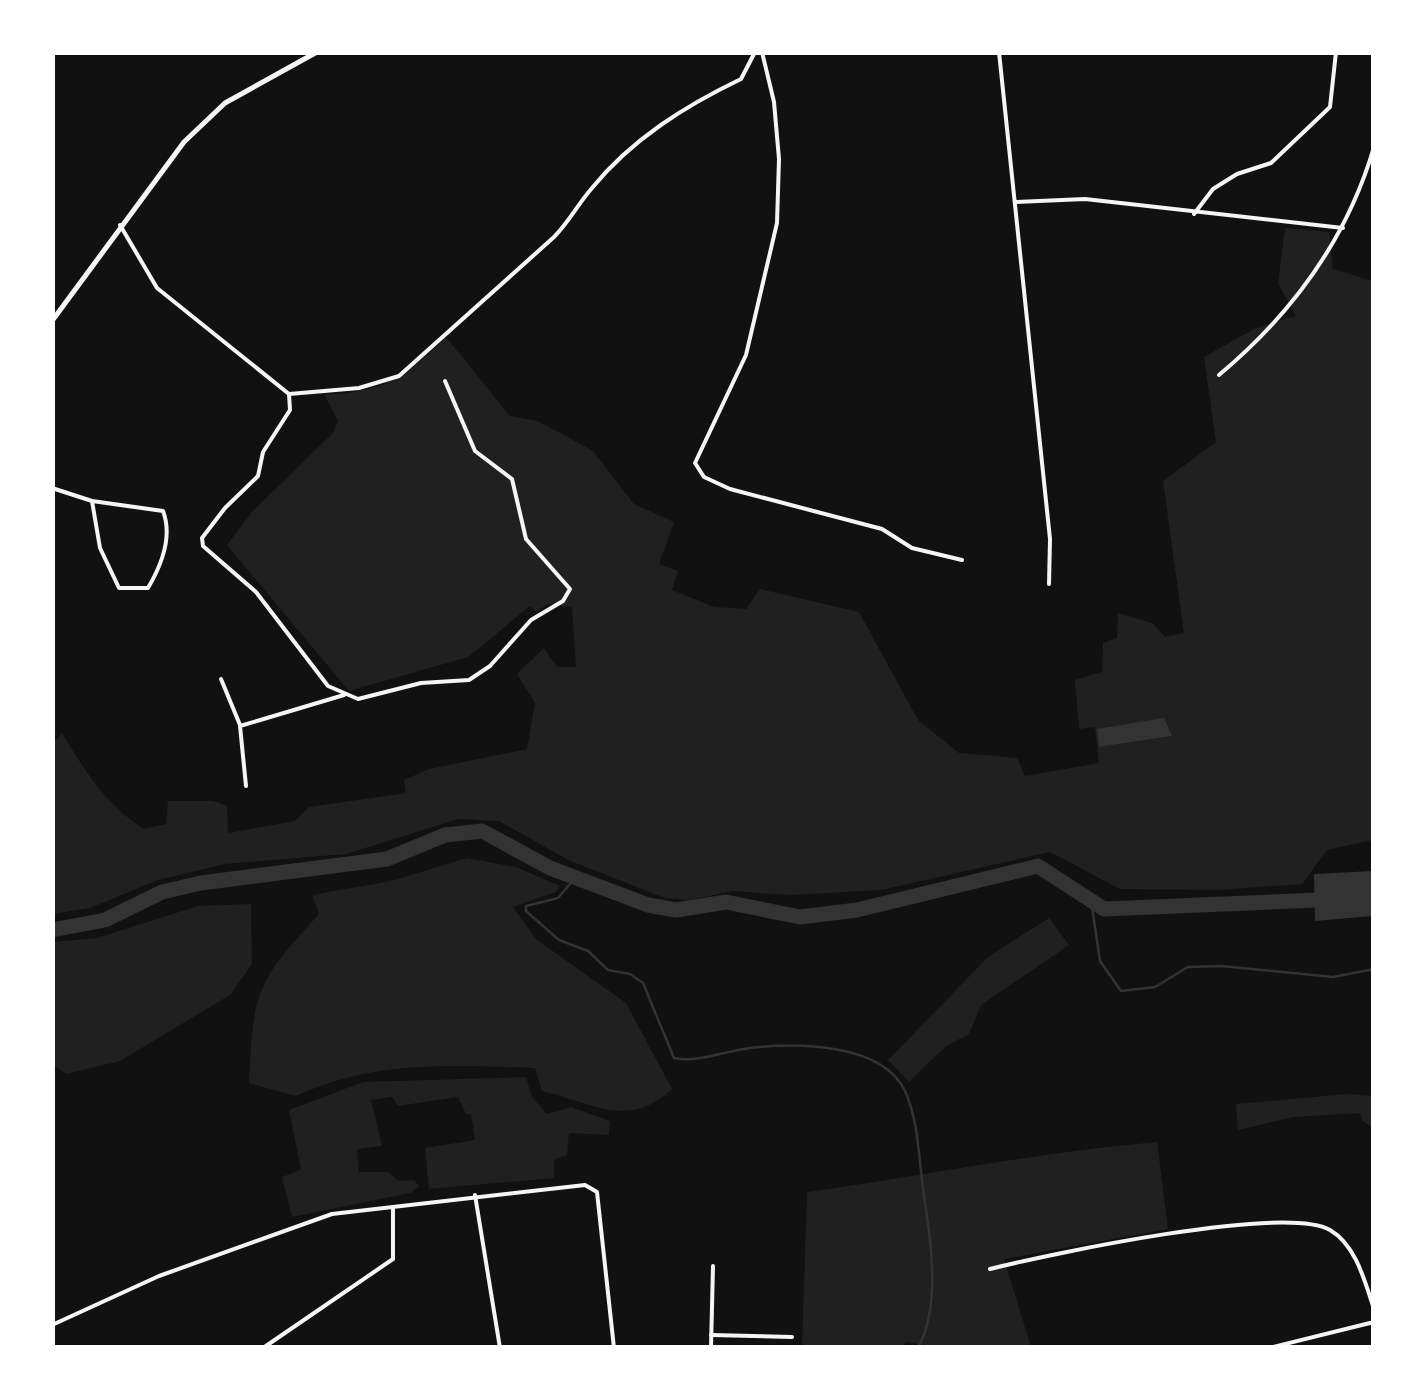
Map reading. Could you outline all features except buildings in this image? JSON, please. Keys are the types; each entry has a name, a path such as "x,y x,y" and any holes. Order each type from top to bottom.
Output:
{"street":[{"path":"52,321 184,142 225,103 317,52"},
{"path":"120,225 157,288 288,394 360,388 398,376 554,238 576,216 592,188 655,128 704,94 741,79 755,52"},
{"path":"762,52 778,140 777,223 746,355 696,464 704,476 730,489 882,529 912,548 962,560"},
{"path":"999,52 1050,539 1049,584"},
{"path":"1194,214 1213,189 1236,174 1271,164 1330,107 1336,52"},
{"path":"1219,375 1286,310 1343,228 1374,147"},
{"path":"1014,202 1085,200 1343,228"},
{"path":"288,394 290,410 263,452 258,476 225,508 202,543 256,592 328,686 344,695 368,699 421,683 469,680 490,666 531,620 568,594 569,584 526,540 512,479 475,451 445,381"},
{"path":"52,488 92,500 163,512 163,563 148,588 120,588 109,574 92,500"},
{"path":"221,679 240,726 246,786"},
{"path":"240,726 344,695"},
{"path":"52,1325 227,1250 332,1214 593,1186 614,1348"},
{"path":"475,1196 500,1348"},
{"path":"262,1348 394,1259 393,1206"},
{"path":"990,1268 1114,1242 1304,1221 1339,1236 1361,1271 1374,1309"},
{"path":"711,1348 713,1266"},
{"path":"1268,1347 1374,1322"},
{"path":"711,1334 792,1337"}],"shaded area":[{"path":"1285,228 1329,232 1333,269 1373,281 1373,840 1327,850 1302,884 1217,890 1120,889 1050,852 881,890 788,895 732,891 690,900 665,898 570,861 499,821 458,819 346,854 225,864 158,880 90,908 53,914 53,744 62,733 107,798 144,829 166,824 168,801 213,801 227,806 228,833 295,821 309,807 406,793 404,780 429,769 527,749 535,703 517,674 544,648 557,667 576,667 572,607 548,604 536,612 530,606 468,657 349,691 227,545 252,512 334,432 338,421 325,395 364,390 393,380 446,337 510,416 538,421 593,451 634,504 674,522 659,564 678,571 672,590 714,607 746,609 760,589 859,612 918,720 959,753 1017,758 1025,776 1099,763 1095,727 1079,729 1075,680 1102,672 1103,643 1117,638 1118,613 1152,623 1165,637 1184,633 1163,481 1216,442 1204,357 1256,328 1296,316 1278,283","holes":["1164,719 1172,736 1099,747 1097,730"]},
{"path":"1164,718 1172,736 1099,747 1097,729"},
{"path":"467,858 516,867 560,886 556,892 513,907 536,939 626,1003 672,1089 656,1101 625,1111 542,1091 535,1068 413,1067 354,1076 296,1096 249,1083 256,1007 270,973 319,914 312,895 391,881"},
{"path":"1373,871 1373,916 1315,921 1314,874"},
{"path":"251,904 252,964 230,995 120,1061 66,1074 53,1064 53,942 97,938 198,906"},
{"path":"1049,918 1069,945 981,1005 969,1034 946,1046 909,1082 888,1060 988,957"},
{"path":"526,1077 532,1097 547,1114 571,1107 610,1121 609,1135 569,1133 567,1155 554,1160 554,1178 429,1189 425,1148 475,1140 471,1114 466,1114 458,1097 398,1106 392,1097 371,1100 382,1146 357,1149 359,1172 389,1172 398,1181 414,1180 419,1186 410,1193 292,1217 282,1177 301,1170 289,1110 363,1082"},
{"path":"1347,1094 1373,1096 1373,1127 1362,1121 1360,1113 1294,1117 1238,1130 1236,1104"},
{"path":"1157,1142 1168,1229 1004,1259 1031,1347 944,1348 906,1342 902,1347 802,1348 807,1192"}],"waterway":[{"path":"52,930 105,920 162,892 201,883 387,859 445,835 482,831 550,868 648,905 676,910 726,902 800,917 857,910 1038,866 1104,909 1341,899 1374,893"},
{"path":"575,878 558,898 526,906 526,911 559,940 588,951 608,970 630,974 643,983 674,1058 702,1058 768,1046 812,1046 857,1055 894,1075 905,1091 913,1116 931,1253 930,1313 918,1348"},
{"path":"1091,900 1100,961 1121,991 1155,987 1188,967 1221,966 1333,977 1374,969"}]}
